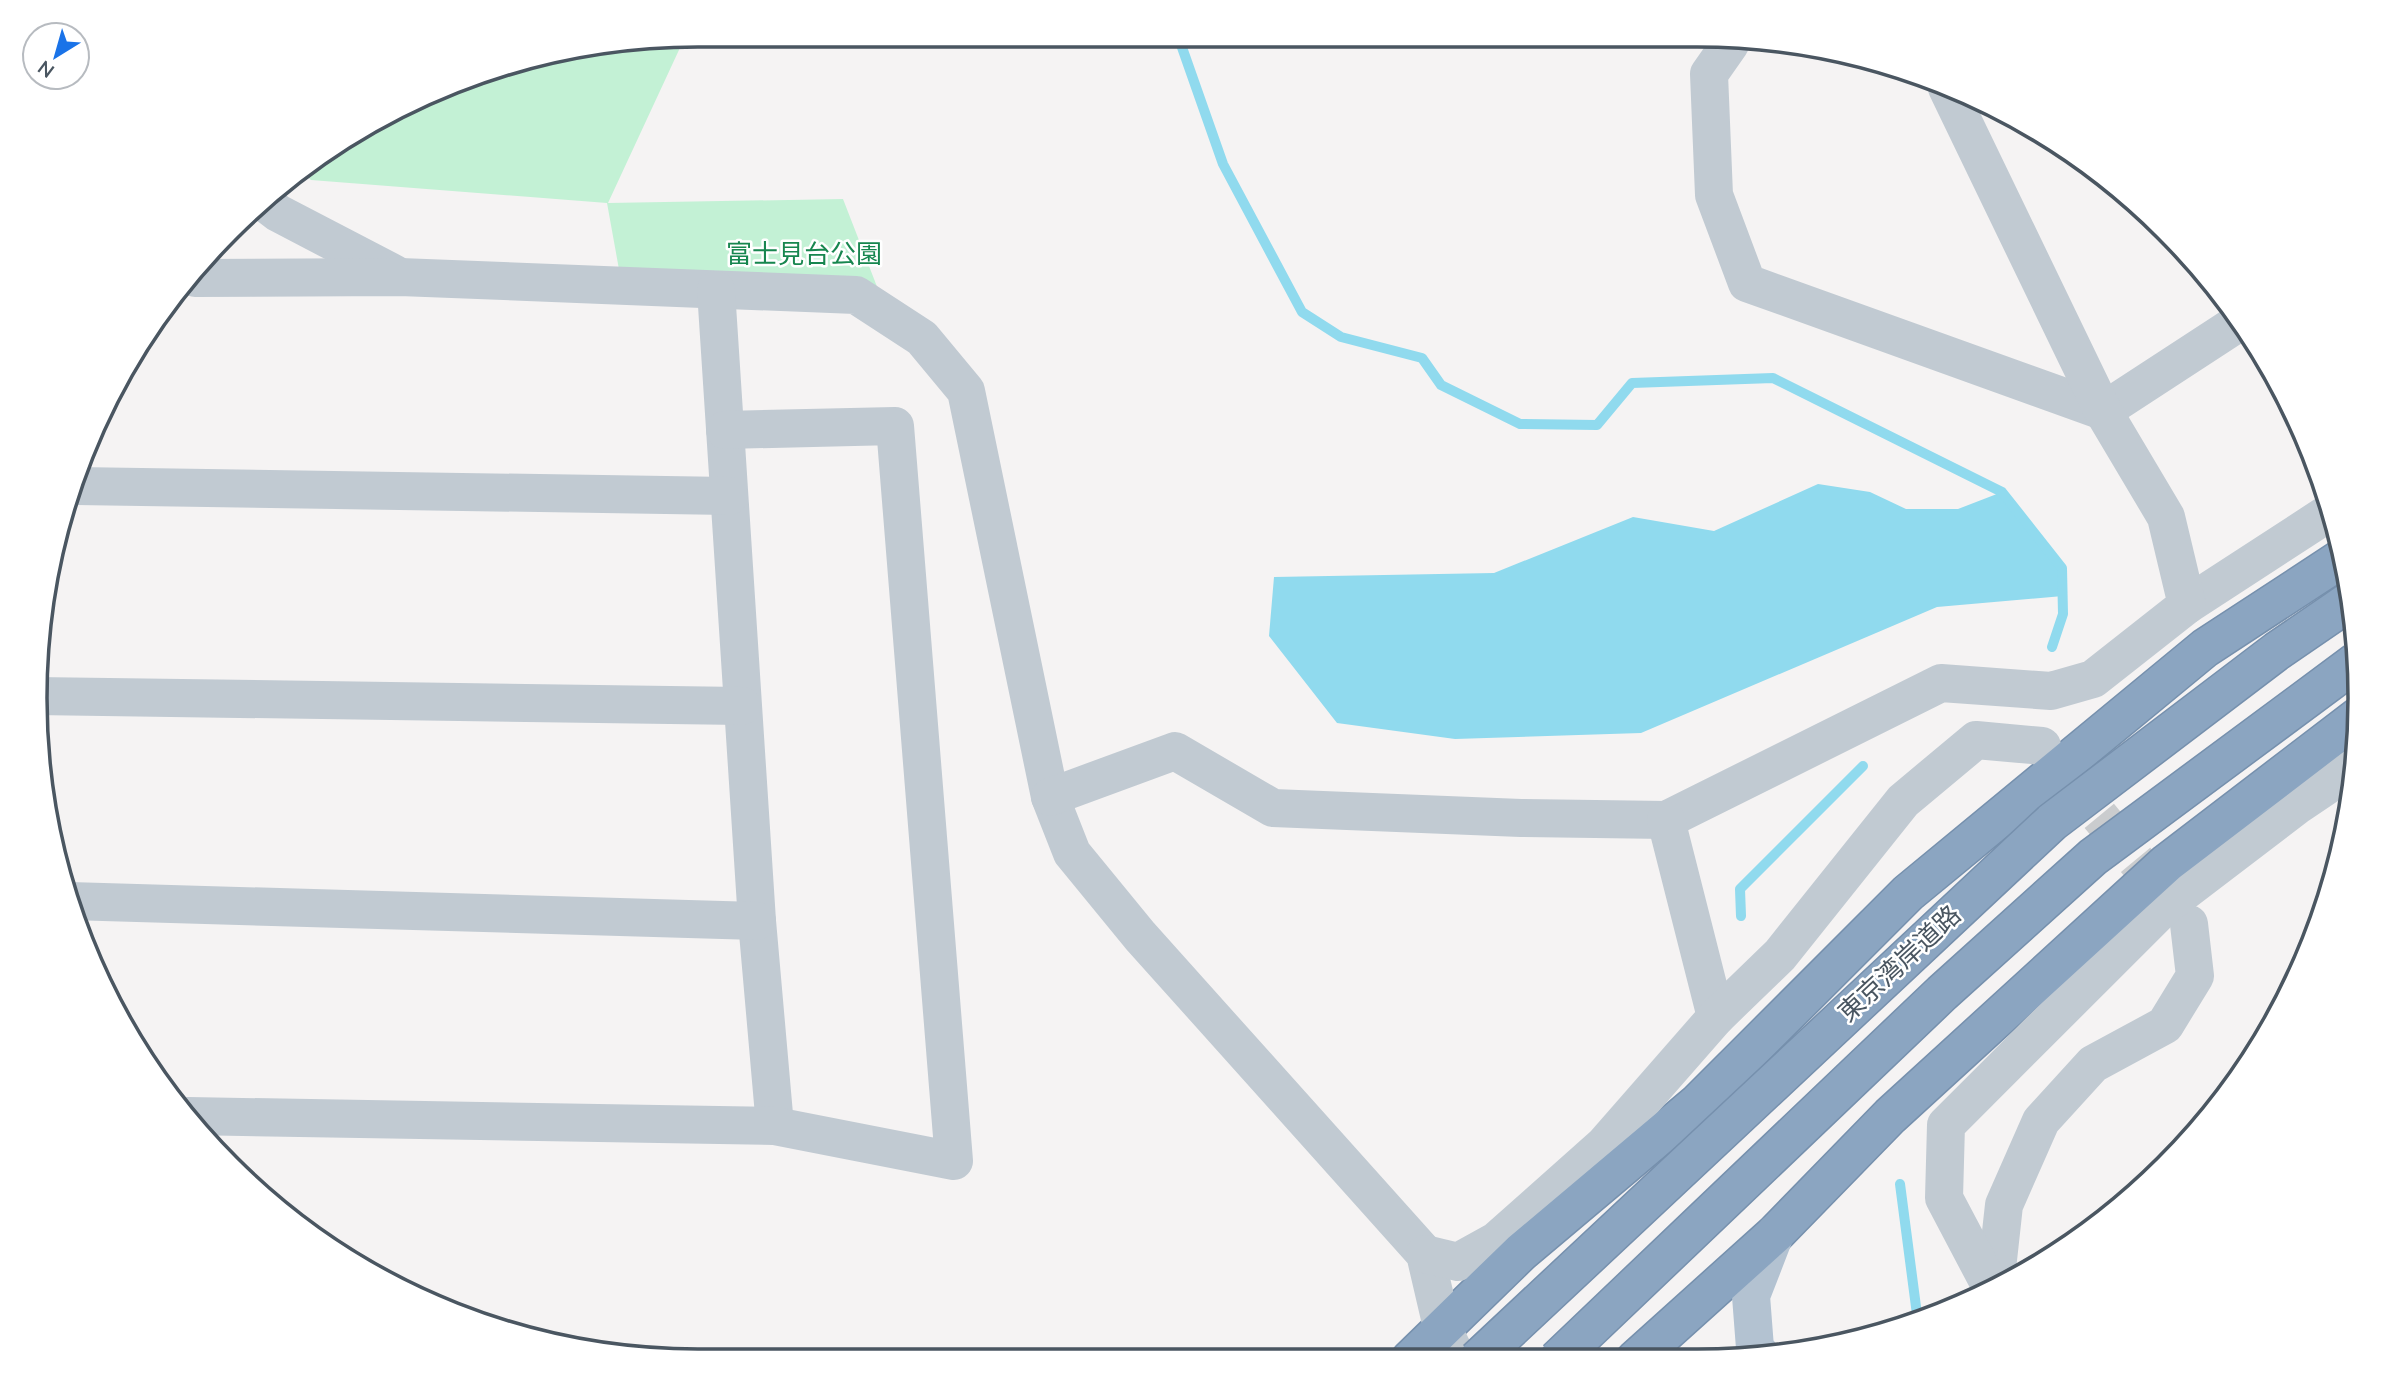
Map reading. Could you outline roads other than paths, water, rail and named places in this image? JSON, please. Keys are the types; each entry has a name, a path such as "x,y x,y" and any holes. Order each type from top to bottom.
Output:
{"highway":[{"path":"1450,1343 1521,1252 1698,1102 1908,893 2205,648 2333,564"},
{"name":"東京湾岸道路","path":"1489,1349 2052,821 2277,650 2341,607"},
{"name":"東京湾岸道路","path":"1569,1349 1942,993 2093,857 2347,670"},
{"path":"1647,1349 1775,1234 1890,1116 2167,863 2347,726"}],"main road":[{"path":"1755,1346 1752,1296 1775,1234"}],"street":[{"path":"1727,48 1709,74 1714,195 1747,283 2103,411"},
{"path":"1953,100 2103,411 2166,517 2187,605"},
{"path":"271,207 400,277"},
{"path":"202,278 400,277 856,295 922,338 966,391 1049,797 1072,853 1140,936 1425,1254 1450,1343"},
{"path":"716,290 741,706 775,1126"},
{"path":"2103,411 2232,327"},
{"path":"200,1116 775,1126 954,1161 895,426 725,430"},
{"path":"83,486 729,496"},
{"path":"1049,797 1175,751 1273,808 1521,818 1666,820 1941,682 2052,691 2093,679 2187,605 2322,517"},
{"path":"47,696 741,706"},
{"path":"1425,1254 1458,1262 1496,1241 1604,1145 1716,1017 1780,955 1903,801 1976,740 2042,746"},
{"path":"1989,1280 1944,1198 1945,1125 2163,908 2298,805 2343,775"},
{"path":"1666,820 1716,1017"},
{"path":"80,901 757,921"},
{"path":"1995,1276 2004,1205 2041,1121 2093,1064 2165,1025 2195,976 2189,925"}],"water":[{"path":"1818,484 1870,492 1906,509 1958,509 2002,492 2062,568 2063,596 1937,607 1641,733 1455,739 1337,723 1269,636 1274,577 1494,573 1633,517 1714,531"}],"waterway":[{"path":"1182,47 1223,164 1302,312 1341,337 1422,358 1441,385 1520,424 1597,425 1632,383 1773,378 2002,492 2062,568 2063,614 2052,647"},
{"path":"1741,916 1740,889 1863,766"},
{"path":"1900,1184 1916,1310"}],"tunnel":[{"path":"2063,772 2172,904"}],"park label":[{"name":"富士見台公園","path":"804,253"}]}
